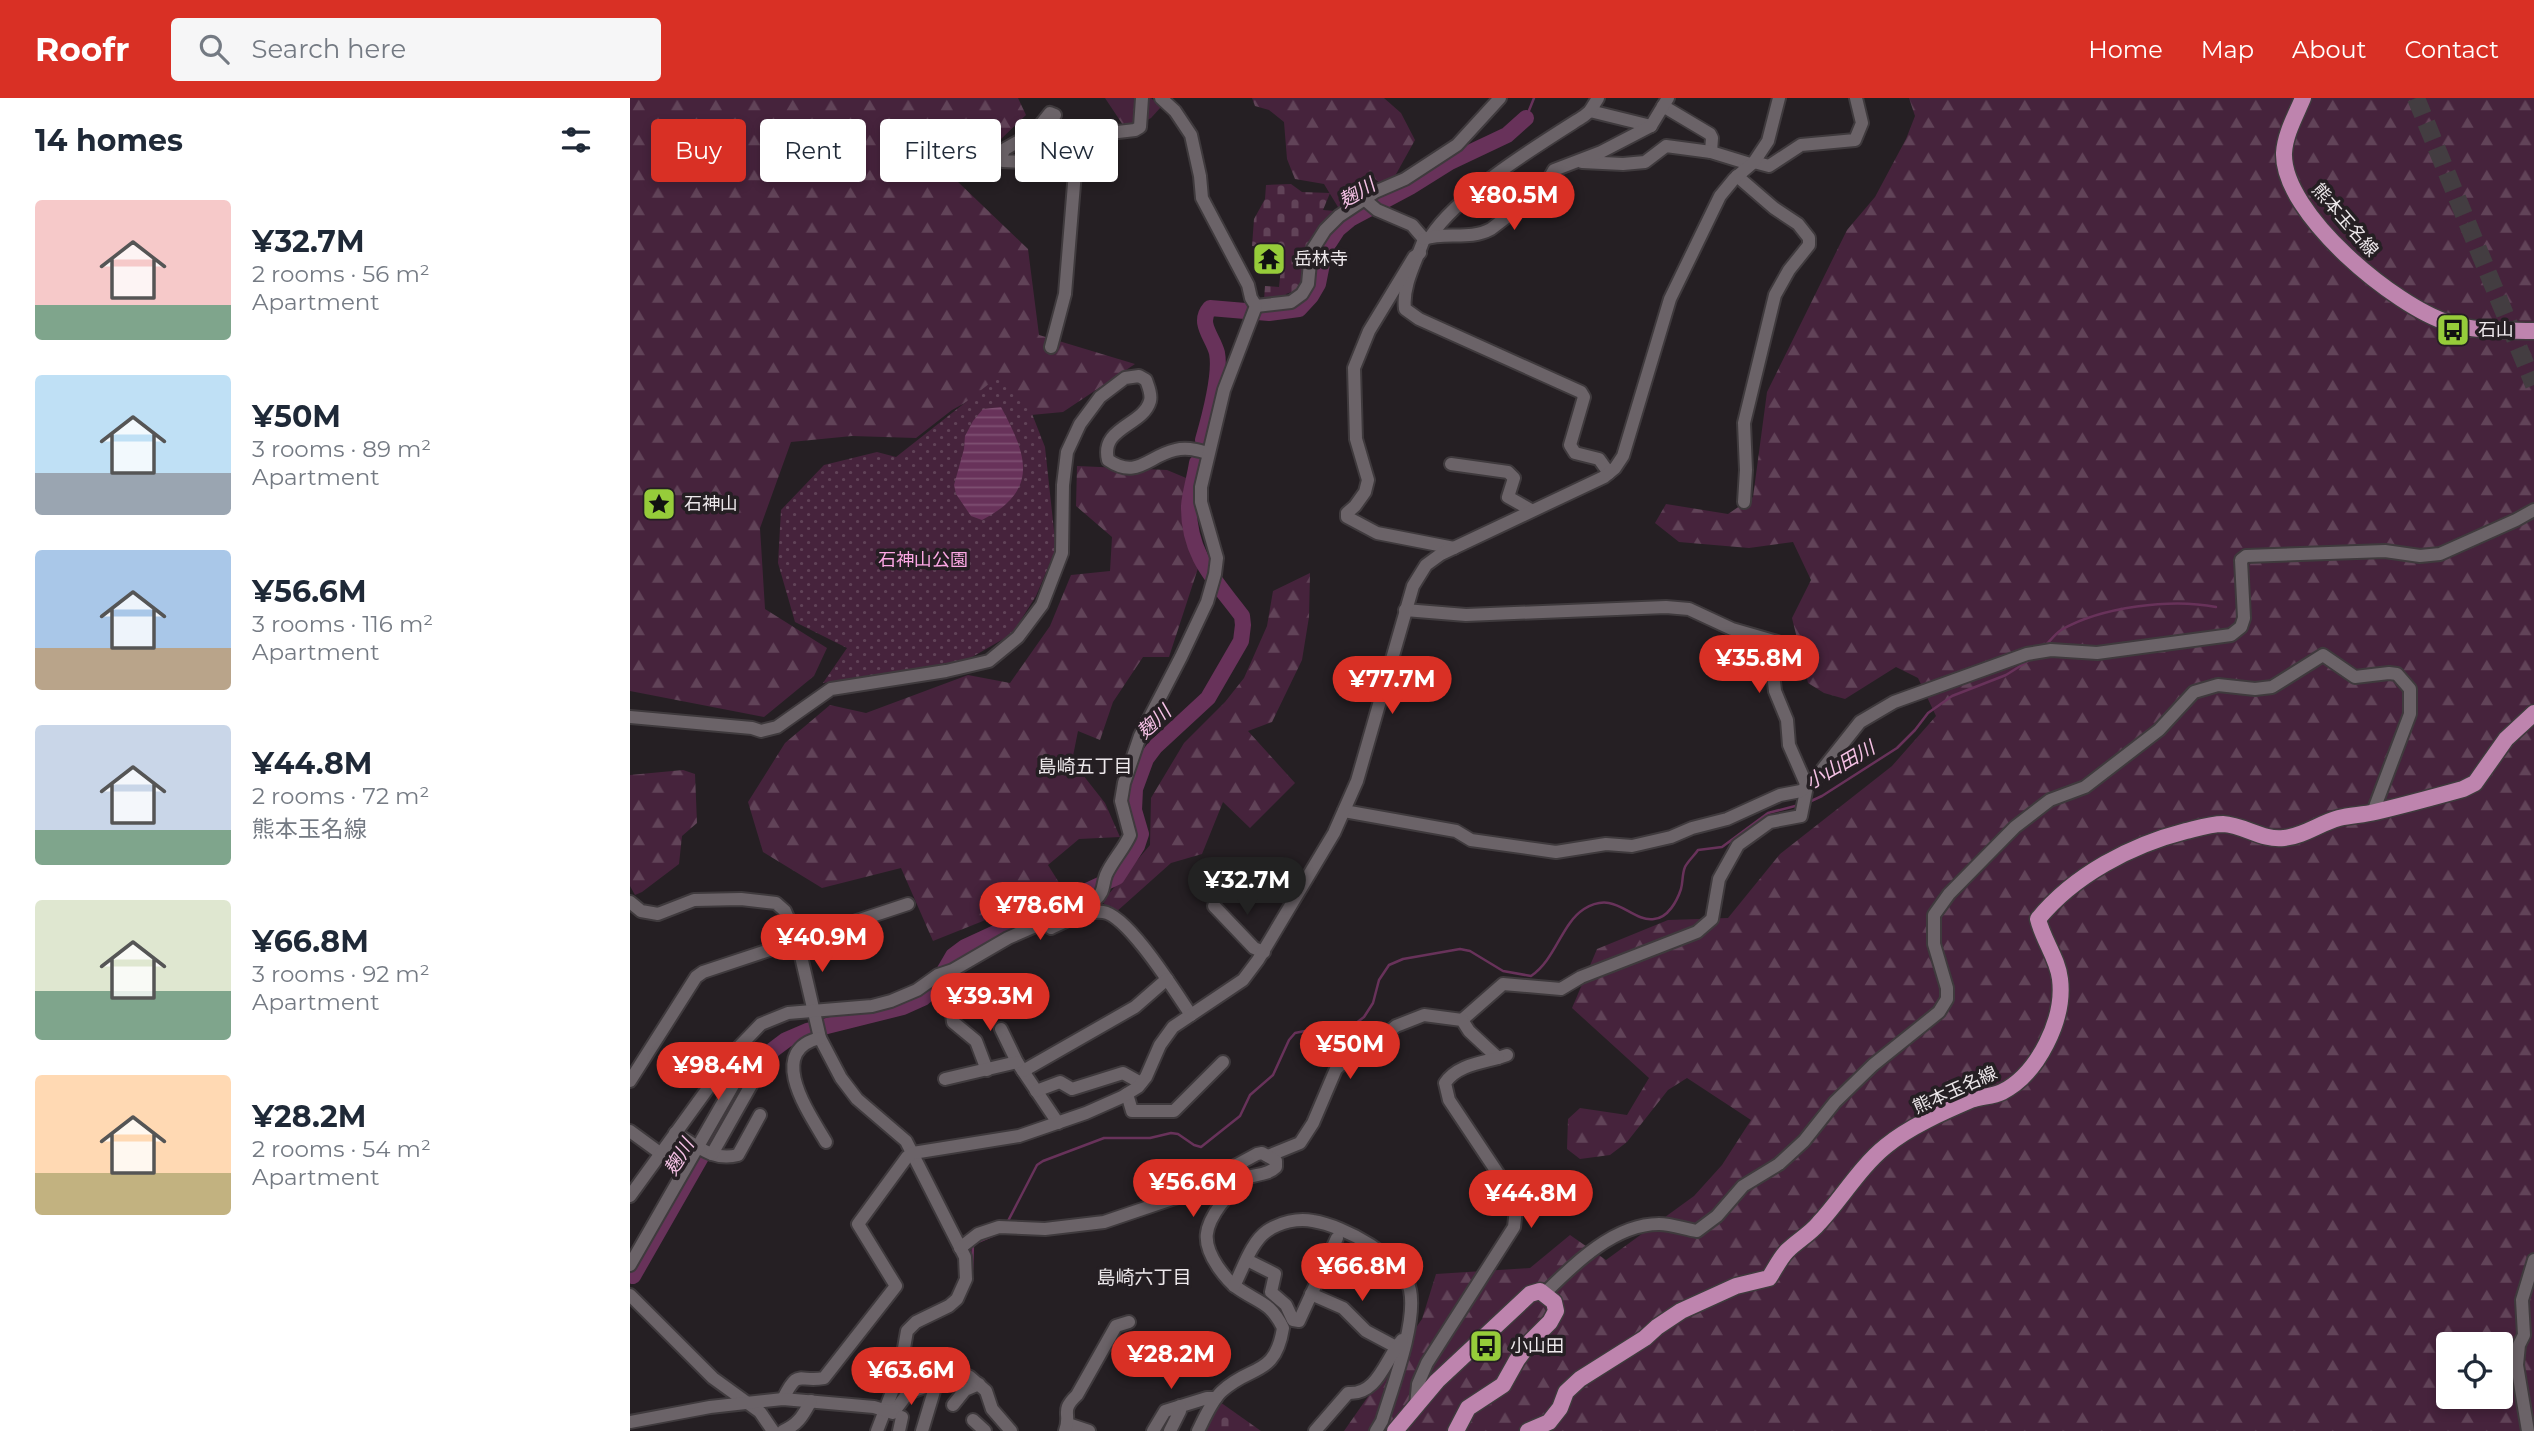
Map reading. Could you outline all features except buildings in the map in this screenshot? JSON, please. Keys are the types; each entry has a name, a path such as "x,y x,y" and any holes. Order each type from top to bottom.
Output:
{"main road":[{"name":"熊本玉名線","path":"2303,98 2286,138 2284,155 2287,172 2298,198 2355,264 2403,302 2428,316 2468,328 2534,331"},
{"name":"熊本玉名線","path":"1528,1431 1549,1422 1560,1408 1566,1392 1580,1379 1645,1338 1681,1311 1736,1286 1769,1278 1785,1253 1818,1225 1886,1146 1942,1114 1973,1099 2000,1093 2018,1081 2046,1043 2057,1021 2062,1000 2060,976 2041,933 2038,919 2063,892 2125,852 2170,835 2221,824 2240,826 2266,837 2294,837 2335,819 2373,813 2463,789 2475,783 2506,739 2534,713"},
{"path":"1395,1431 1454,1365 1530,1294 1540,1291 1554,1302 1556,1311 1550,1322 1531,1341 1503,1385 1468,1408 1456,1431"}],"street":[{"path":"1118,132 1140,127 1142,98"},
{"path":"826,1142 795,1086 794,1059 797,1053 813,1040 822,1009 872,1006 891,1001 916,990 995,945 1095,900 1104,891 1106,875 1130,835 1121,801 1124,783 1140,736 1207,602 1217,558 1201,502 1208,453 1224,390 1255,310 1248,285 1202,198 1191,135 1175,111 1161,98"},
{"path":"1255,310 1291,302 1302,294 1308,284 1311,252 1325,230 1339,216 1369,204 1392,183 1405,179 1457,145 1500,98"},
{"path":"1598,98 1590,111 1488,182 1427,238 1406,284 1404,297 1405,309 1419,319 1581,392 1584,397 1570,445 1575,453 1599,459 1609,472"},
{"path":"783,1399 794,1380 802,1376 824,1378 896,1286 858,1224 907,1157 913,1153 1019,1136 1086,1114 1127,1094 1141,1083 1160,1045 1173,1027 1242,980 1264,952 1344,811 1357,781 1413,586 1426,565 1454,548 1604,477 1623,456 1670,299 1720,196 1752,163 1768,141 1779,98"},
{"path":"1575,161 1623,164 1645,162 1665,146 1711,152 1769,166 1801,145 1855,140 1862,123 1856,98"},
{"path":"1369,204 1406,221 1427,238 1482,234 1543,190 1553,170 1601,152 1651,126 1666,102 1710,134 1711,152"},
{"path":"1590,111 1651,126"},
{"path":"1045,119 1050,113 1055,115"},
{"path":"1015,143 1005,149 999,159 1015,162"},
{"path":"1737,176 1774,208 1798,224 1809,239 1809,245 1782,282 1772,308 1744,423 1744,502"},
{"path":"1051,347 1065,294 1074,182"},
{"path":"1420,253 1414,257 1369,331 1354,368 1356,439 1368,480 1365,492 1347,513 1348,517 1377,533 1454,548"},
{"path":"630,718 752,728 761,732 777,727 831,689 946,671 989,661 1018,637 1042,605 1062,553 1063,485 1067,452 1080,424 1100,397 1125,378 1139,376 1146,380 1150,402 1146,409 1108,442 1105,450 1108,460 1119,467 1136,468 1172,450 1193,449 1208,453"},
{"path":"1451,464 1508,472 1514,478 1508,497 1531,510"},
{"path":"1268,1156 1300,1143 1313,1123 1336,1069 1396,1026 1424,1015 1462,1020 1503,984 1561,989 1581,977 1696,932 1712,919 1719,880 1738,845 1770,822 1801,816 1807,791 1860,722 1875,712 1906,697 2039,652 2051,650 2097,653 2231,635 2241,627 2244,618 2241,560 2246,556 2385,551 2420,556 2440,554 2534,510"},
{"path":"1405,610 1466,615 1665,607 1689,609 1732,629 1777,642 1781,654 1773,673 1775,691 1787,720 1789,745 1807,791"},
{"path":"1540,1291 1546,1292 1570,1268 1608,1241 1639,1226 1661,1223 1697,1231 1717,1216 1743,1186 1787,1158 1835,1102 1873,1065 1939,1012 1947,999 1947,988 1934,944 1933,929 1934,915 1949,894 2015,827 2050,800 2085,787 2159,730 2194,692 2218,685 2255,689 2272,687 2323,655 2355,677 2398,674 2410,689 2410,714 2373,813"},
{"path":"1344,811 1456,831 1471,840 1556,852 1606,844 1632,846 1671,837 1692,828 1727,819 1780,796 1807,791"},
{"path":"630,902 641,911 658,914 694,900 741,899 776,903 785,911 797,939 817,1027 841,1078 849,1089 906,1141 913,1153 965,1256 967,1270 965,1286 953,1303 916,1322 907,1331 891,1413 899,1431"},
{"path":"630,1082 696,977 703,972 908,904"},
{"path":"1214,906 1254,948 1264,952"},
{"path":"995,945 998,949 1007,948 1086,914 1104,912 1118,919 1146,951 1191,1015"},
{"path":"945,1079 1020,1066 1135,1007 1167,979"},
{"path":"983,998 952,1014 953,1022 975,1041 987,1070"},
{"path":"630,1195 735,1051 761,1024 788,1013 817,1027"},
{"path":"1416,1406 1418,1384 1427,1363 1514,1227 1516,1209 1511,1193 1449,1100 1445,1083 1450,1075 1468,1065 1502,1057 1469,1031 1462,1020"},
{"path":"1001,1029 1020,1066 1058,1123"},
{"path":"630,1265 704,1150 753,1063 735,1051"},
{"path":"1127,1094 1132,1111 1174,1111 1223,1062"},
{"path":"1036,1091 1060,1082 1072,1089 1122,1073 1141,1083"},
{"path":"675,1133 704,1150 726,1158 738,1155 760,1115"},
{"path":"630,1131 660,1153"},
{"path":"960,1248 978,1234 1005,1228 1056,1228 1104,1222 1178,1197 1257,1154 1276,1161 1273,1171 1245,1176 1237,1183 1212,1216 1206,1242 1209,1254 1234,1286 1269,1306 1283,1328 1281,1341 1275,1356 1268,1364 1238,1378 1216,1398 1198,1431"},
{"path":"1234,1286 1265,1232 1278,1224 1300,1220 1316,1221 1350,1234 1397,1265 1410,1290 1411,1308 1382,1421 1376,1431"},
{"path":"1247,1261 1275,1274 1271,1292 1286,1305 1293,1320 1298,1321 1337,1238"},
{"path":"2528,1431 2517,1365 2519,1345 2524,1335 2522,1300 2534,1260"},
{"path":"1311,1294 1343,1308 1366,1331 1400,1343"},
{"path":"630,1295 713,1378 760,1412 773,1431"},
{"path":"1089,1431 1066,1427 1066,1409 1077,1395 1116,1326 1129,1322"},
{"path":"1315,1431 1348,1393 1355,1394 1370,1386 1400,1343"},
{"path":"877,1431 908,1393 933,1384 943,1370 949,1367 979,1384 988,1393 992,1409 1011,1431"},
{"path":"922,1431 934,1391 933,1384"},
{"path":"953,1405 965,1390 979,1384"},
{"path":"1153,1431 1164,1410 1216,1398"},
{"path":"630,1422 678,1412 783,1399 891,1413"},
{"path":"791,1429 811,1401"},
{"path":"1170,1431 1180,1406"},
{"path":"973,1420 985,1431"}],"green space":[{"path":"630,98 1018,98 1026,115 1022,119 1015,119 1015,126 1001,139 1001,119 880,119 880,182 958,182 1028,249 1039,335 1135,364 1063,412 1031,415 992,388 952,410 916,438 852,436 791,442 760,528 765,609 827,648 814,676 764,717 630,691"},
{"path":"1105,98 1151,98 1161,107 1151,118 1127,131"},
{"path":"1252,98 1384,98 1401,113 1415,140 1395,176 1380,183 1371,176 1341,212 1324,184 1295,179 1287,159 1284,122 1269,110 1255,106"},
{"path":"1909,98 2534,98 2534,1431 1344,1431 1422,1319 1436,1274 1530,1268 1570,1235 1606,1260 1694,1196 1722,1165 1751,1120 1687,1078 1668,1090 1627,1142 1610,1155 1580,1159 1567,1149 1568,1119 1580,1108 1627,1115 1649,1078 1572,1008 1597,949 1668,920 1728,918 1780,854 1892,766 1936,716 1918,678 1896,667 1845,699 1824,693 1808,683 1792,618 1811,580 1793,542 1749,548 1679,542 1655,523 1666,504 1728,514 1753,497 1767,392 1847,230 1875,197 1906,139 1915,116"},
{"path":"1291,184 1302,192 1330,193 1323,210 1335,211 1310,247 1300,289 1286,294 1284,300 1264,300 1265,286 1279,287 1283,249 1252,246 1254,219 1265,199 1266,185"},
{"name":"石神山公園","path":"999,376 1027,401 1045,447 1056,549 1036,596 1012,634 967,660 823,683 847,648 795,622 778,563 781,510 824,465 877,452 896,457"},
{"path":"1077,466 1167,470 1191,480 1202,556 1169,657 1143,657 1113,702 1100,740 1078,731 1072,761 1105,803 1120,837 1079,839 1048,865 1063,889 933,941 901,868 822,888 763,852 748,802 785,743 830,705 866,713 968,675 1010,683 1050,626 1071,575 1110,571 1112,537 1076,506"},
{"path":"1310,573 1309,617 1302,660 1272,722 1248,731 1295,783 1250,828 1223,802 1202,854 1171,863 1115,913 1102,902 1150,845 1151,798 1184,743 1225,702 1244,678 1267,626 1273,591"},
{"path":"683,770 695,774 697,823 682,836 679,864 635,895 630,886 630,775"},
{"path":"1220,1402 1261,1431 1204,1431"}],"shaded area":[{"path":"1001,407 1017,441 1023,470 1020,484 1013,496 1001,508 982,520 971,516 956,494 954,485 965,436 973,421 983,409"}],"waterway":[{"path":"1526,118 1534,98"},
{"name":"麹川","path":"1203,440 1214,396 1218,362 1205,325 1206,314 1210,308 1269,313 1299,309 1318,284 1325,249 1338,229 1350,219 1450,162 1507,135 1526,118"},
{"name":"麹川","path":"633,1276 745,1080 762,1058 786,1040 807,1031 903,1007 923,998 935,987 953,956 965,947 1117,877 1137,846 1141,834 1134,810 1135,789 1146,759 1155,747 1208,698 1241,641 1242,616 1205,566 1193,539 1189,506 1197,463"},
{"name":"小山田川","path":"2045,646 2061,630 2096,615 2116,610 2158,604 2216,607"},
{"name":"小山田川","path":"1809,802 1897,748 1928,713 1952,696 2006,675 2033,658"},
{"name":"小山田川","path":"1007,1223 1037,1165 1043,1161 1104,1138 1150,1138 1171,1133 1201,1147 1240,1116 1250,1095 1273,1075 1295,1033 1341,1032 1364,1017 1373,1003 1379,980 1389,965 1403,959 1460,949 1470,951 1503,971 1531,976 1540,969 1570,923 1584,909 1605,903 1614,904 1645,919 1664,916 1681,889 1685,867 1698,850 1722,847 1768,813 1799,805"},
{"name":"小山田川","path":"972,1270 973,1244 999,1233"}],"tunnel":[{"path":"2416,98 2534,385"}],"place":[{"name":"岳林寺","path":"1269,259"},
{"name":"石山","path":"2453,330"},
{"name":"石神山","path":"659,504"},
{"name":"小山田","path":"1486,1346"}],"district":[{"name":"島崎五丁目","path":"1085,766"},
{"name":"島崎六丁目","path":"1144,1277"}]}
